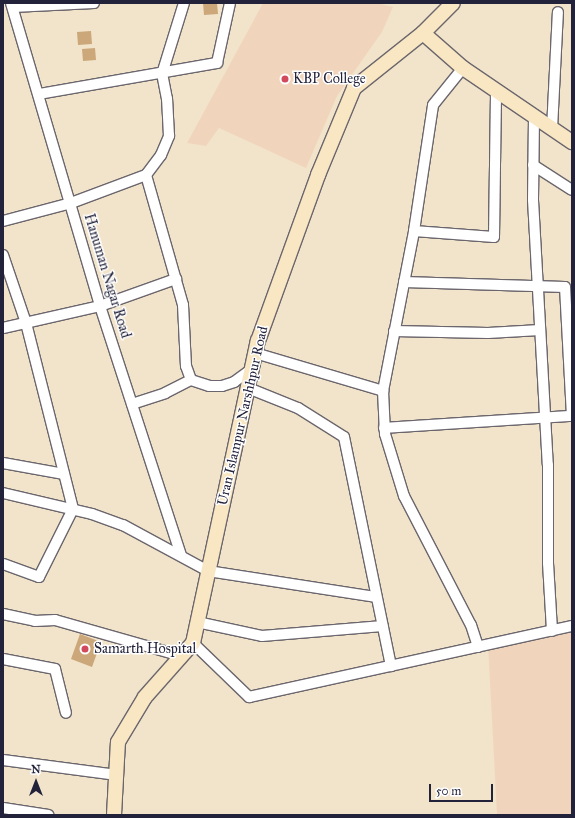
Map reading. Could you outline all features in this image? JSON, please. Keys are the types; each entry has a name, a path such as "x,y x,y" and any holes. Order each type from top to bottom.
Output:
{"main road":[{"name":"Uran Islampur Narshhpur Road","path":"114,815 118,742 145,697 193,643 255,353 318,175 354,88 423,33 453,3"},
{"path":"423,33 464,68 572,142"}],"street":[{"path":"12,5 94,3"},
{"path":"3,221 71,203 146,175 161,155 169,136 167,99 162,74 184,3"},
{"path":"39,94 162,74 217,63 230,3"},
{"name":"Hanuman Nagar Road","path":"12,5 100,306 181,556"},
{"path":"552,129 558,12"},
{"path":"464,68 433,105 414,231 383,391 384,428 392,461 404,496 468,619 478,647"},
{"path":"414,231 494,237 496,90"},
{"path":"534,116 533,165 537,287 545,419 548,488 548,563 552,631"},
{"path":"533,165 572,190"},
{"path":"146,175 183,306 186,366 191,380"},
{"path":"3,255 26,322 73,509 39,577 3,564"},
{"path":"3,328 100,306 176,278"},
{"path":"384,428 545,419 572,416 565,287 404,282"},
{"path":"394,331 488,333 540,330"},
{"path":"255,353 383,391"},
{"path":"132,404 165,393 191,380 208,386 222,386 234,382 252,369"},
{"path":"248,388 298,408 344,437 358,500 375,597 383,626 391,666"},
{"path":"3,463 64,474"},
{"path":"3,493 73,509 123,525 208,571 375,597"},
{"path":"3,614 35,621 55,620 181,656"},
{"path":"198,622 262,636 383,626"},
{"path":"193,643 249,697 572,626"},
{"path":"3,660 55,669 66,713"},
{"path":"3,760 117,775"},
{"path":"3,808 48,815"}],"shaded area":[{"name":"KBP College","path":"263,3 377,3 393,7 382,32 337,96 306,168 219,128 206,146 187,143"},
{"path":"572,628 572,815 497,815 488,645"}],"building":[{"path":"203,3 217,3 218,14 204,15"},
{"path":"91,31 92,44 78,45 77,32"},
{"path":"95,48 96,60 83,61 82,49"},
{"path":"80,634 101,642 92,667 71,659"}],"place":[{"name":"KBP College","path":"285,79"},
{"name":"Samarth Hospital","path":"85,649"}]}
